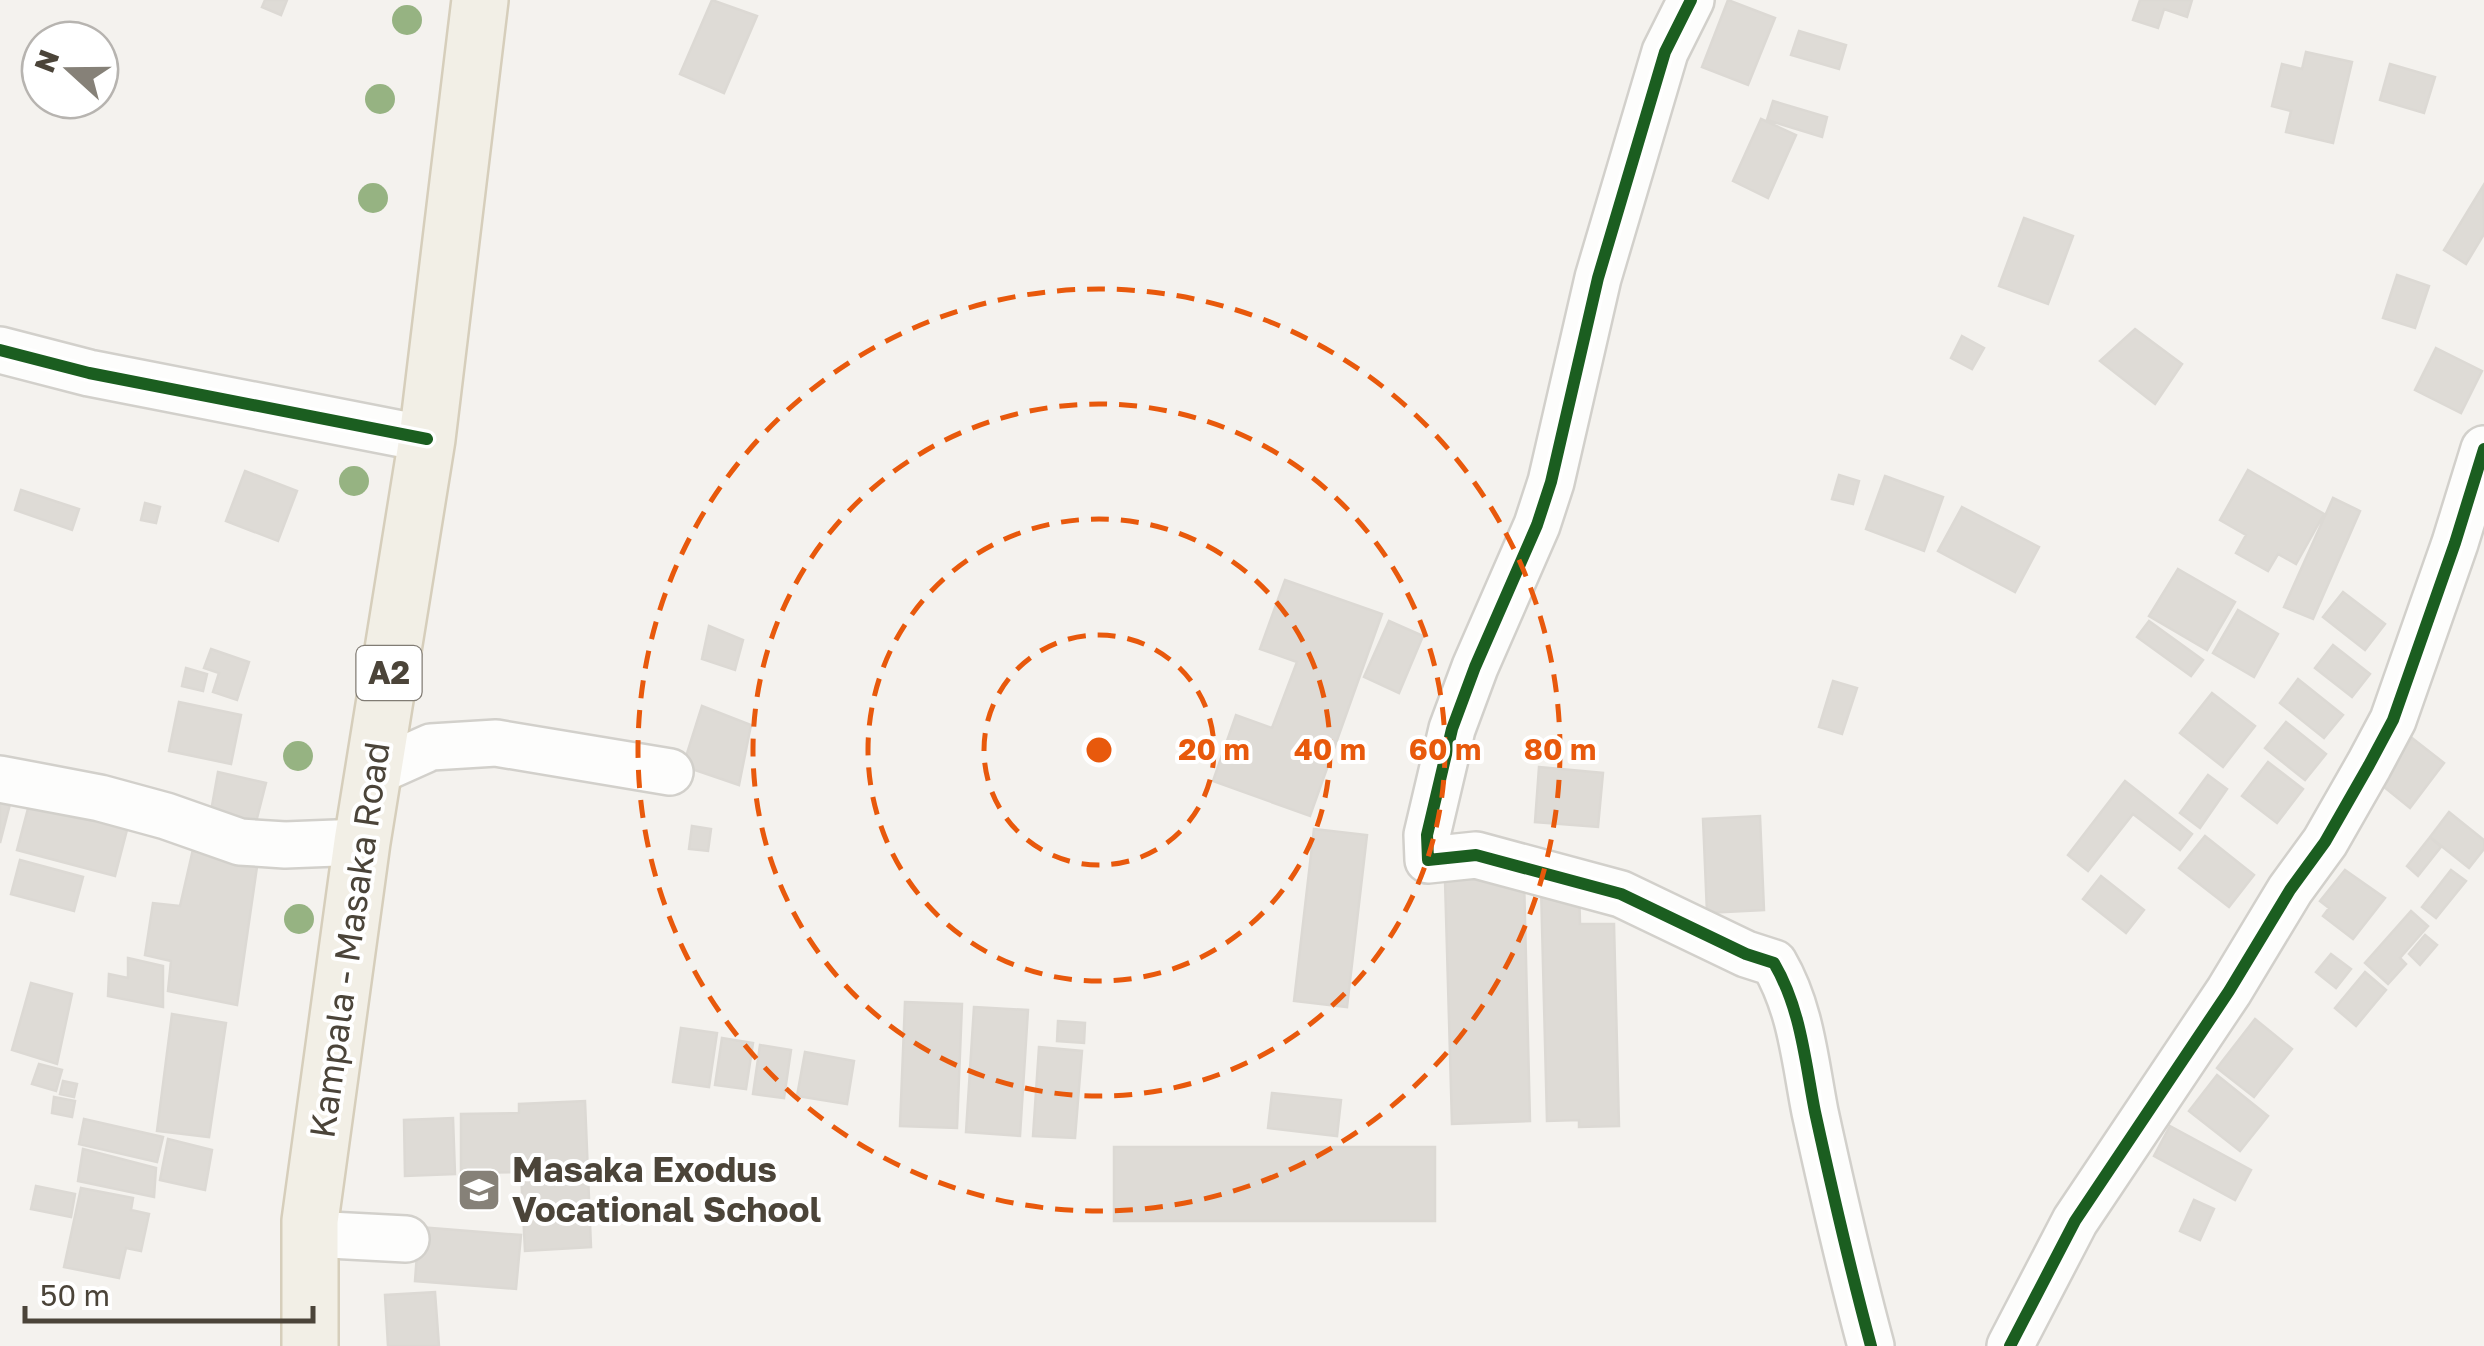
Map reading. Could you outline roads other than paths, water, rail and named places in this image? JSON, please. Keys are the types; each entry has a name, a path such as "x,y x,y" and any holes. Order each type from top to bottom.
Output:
{"main road":[{"name":"Kampala - Masaka Road","path":"310,1346 310,1234 362,842 426,439 480,0"}],"street":[{"path":"1691,0 1665,52 1598,278 1538,525 1474,667 1452,729 1427,835 1428,860 1476,855 1620,894 1746,954 1774,963 1786,983 1798,1021 1846,1252 1871,1346"},
{"path":"0,350 89,374 426,439"},
{"path":"2010,1346 2074,1222 2325,842 2393,720 2484,450"},
{"path":"373,773 430,747 496,743 670,772"},
{"path":"0,779 100,798 240,842 362,842"},
{"path":"310,1234 406,1239"}],"place":[{"name":"Masaka Exodus Vocational School","path":"479,1190"}]}
